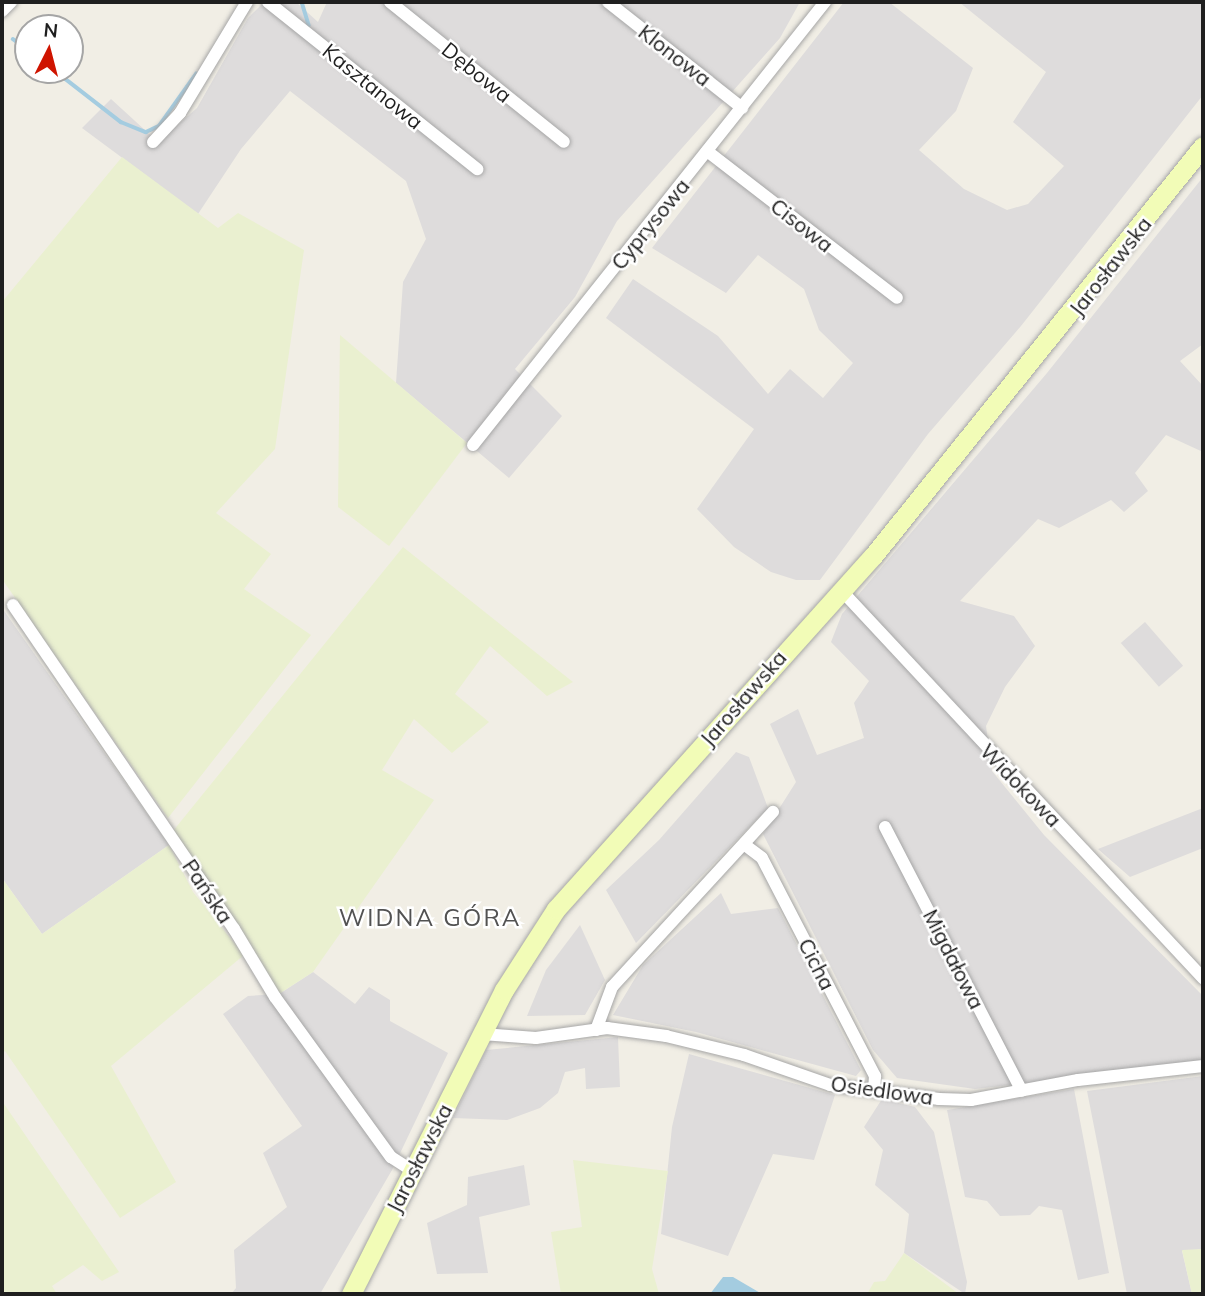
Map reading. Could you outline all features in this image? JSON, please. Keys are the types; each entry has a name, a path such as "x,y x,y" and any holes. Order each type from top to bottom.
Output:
{"main road":[{"name":"Jarosławska","path":"351,1294 411,1170 504,990 556,909 841,590 975,435 1203,146"}],"street":[{"path":"2,11 11,2"},
{"path":"153,142 180,113 247,2"},
{"name":"Kasztanowa","path":"268,2 477,169"},
{"name":"Dębowa","path":"390,2 564,142"},
{"name":"Klonowa","path":"608,2 742,108"},
{"name":"Cyprysowa","path":"473,445 823,3"},
{"name":"Cisowa","path":"707,151 897,298"},
{"name":"Widokowa","path":"841,590 1203,978"},
{"name":"Pańska","path":"13,605 234,929 275,997 391,1157 411,1170"},
{"path":"596,1030 612,987 774,812"},
{"name":"Migdałowa","path":"885,827 1022,1091"},
{"name":"Cicha","path":"745,845 762,858 875,1076 874,1091"},
{"name":"Osiedlowa","path":"482,1034 536,1038 596,1030 666,1036 744,1055 830,1085 971,1100 1203,1066"}],"shaded area":[{"path":"264,2 296,2 318,22 327,2 800,2 780,38 617,221 575,297 515,369 562,416 509,478 396,383 403,282 426,239 406,181 290,91 241,149 198,214 82,128 111,99 158,142 197,108 248,18"},
{"path":"844,2 889,2 973,68 956,111 919,150 964,189 1007,210 1028,204 1064,166 1013,122 1046,72 959,2 1203,2 1203,95 1021,326 928,434 820,580 796,580 771,572 734,547 697,509 754,429 606,318 633,279 718,336 768,394 790,369 823,398 853,363 819,330 804,289 758,255 726,293 652,248"},
{"path":"1203,177 1203,344 1180,361 1203,386 1203,452 1166,435 1135,473 1148,491 1124,512 1111,500 1059,528 1038,519 960,601 1014,616 1035,646 1005,687 986,726 992,771 1044,835 1203,996 1203,1062 975,1089 897,1078 873,1050 763,834 796,782 770,724 798,709 817,755 864,738 854,703 869,681 831,642 842,614 1047,373"},
{"path":"2,608 169,845 42,934 2,878"},
{"path":"1145,622 1183,666 1159,687 1121,643"},
{"path":"736,752 749,757 768,808 636,943 606,890 659,840"},
{"path":"1203,808 1203,848 1130,877 1098,849"},
{"path":"721,893 731,914 778,908 861,1070 856,1076 696,1032 613,1015 643,965"},
{"path":"580,925 605,980 585,1015 527,1016 546,970"},
{"path":"313,972 355,1004 369,987 390,1000 390,1021 448,1053 392,1170 320,1294 231,1294 236,1288 234,1250 287,1207 263,1153 302,1126 223,1014 248,996 279,994"},
{"path":"618,1037 620,1087 586,1089 585,1068 565,1072 558,1093 540,1108 507,1120 453,1118 486,1050"},
{"path":"689,1054 835,1095 814,1160 773,1154 728,1256 661,1234 672,1127"},
{"path":"1203,1076 1203,1249 1182,1251 1192,1294 1127,1294 1087,1091"},
{"path":"1074,1089 1109,1273 1078,1280 1062,1210 1039,1206 1030,1215 1000,1216 987,1201 965,1197 947,1110"},
{"path":"882,1099 915,1107 934,1132 967,1282 965,1294 904,1253 909,1214 875,1185 883,1150 864,1127"},
{"path":"524,1165 530,1205 479,1217 488,1273 437,1274 427,1223 467,1205 468,1177"}],"green space":[{"path":"122,157 218,228 238,213 304,250 275,449 216,513 271,554 244,589 311,635 168,818 2,579 2,302"},
{"path":"340,335 467,443 389,546 338,507"},
{"path":"403,547 573,682 547,696 490,646 455,694 489,722 452,753 414,719 382,770 434,800 313,972 279,994 173,831"},
{"path":"169,845 193,892 244,955 111,1066 176,1182 120,1218 5,1051 2,1053 2,878 42,934"},
{"path":"2,1101 119,1272 102,1281 83,1265 52,1286 57,1294 2,1294"},
{"path":"573,1160 668,1171 652,1269 659,1294 561,1294 551,1232 582,1227"},
{"path":"1203,1249 1203,1294 1192,1294 1182,1250"},
{"path":"904,1253 959,1294 867,1294 874,1282 885,1281"}],"water":[{"path":"723,1277 733,1277 762,1294 710,1294"}],"waterway":[{"path":"302,2 309,25"},
{"path":"72,84 121,122 146,132 159,126 196,74"}],"district":[{"name":"WIDNA GÓRA","path":"430,918"}]}
